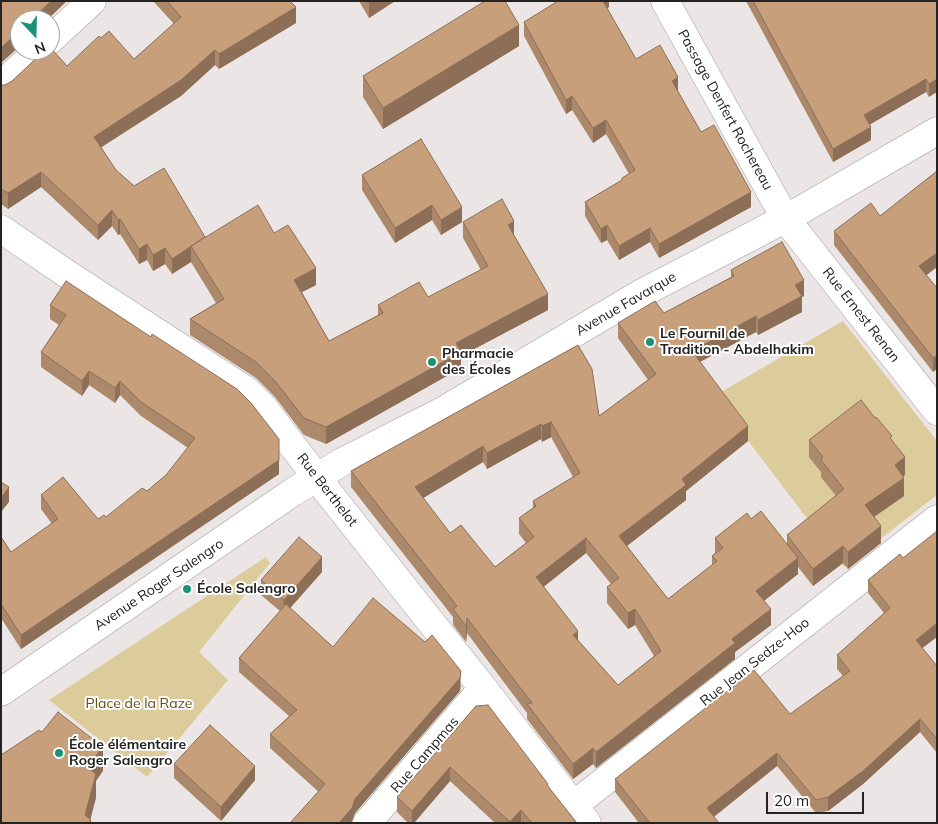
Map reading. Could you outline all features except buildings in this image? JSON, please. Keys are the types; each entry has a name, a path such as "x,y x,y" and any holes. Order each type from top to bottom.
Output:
{"street":[{"path":"60,31 92,1"},
{"name":"Passage Denfert Rochereau","path":"665,1 785,218"},
{"path":"1,85 28,60"},
{"name":"Avenue Favarque","path":"317,477 342,462 442,412 642,292 754,235 937,131"},
{"name":"Rue Ernest Renan","path":"785,218 937,411"},
{"name":"Rue Berthelot","path":"1,228 67,274 247,391 263,407 484,688 580,814"},
{"name":"Avenue Roger Salengro","path":"1,692 317,477"},
{"name":"Rue Jean Sedze-Hoo","path":"580,814 937,519"},
{"name":"Rue Campmas","path":"367,823 484,688"}],"green space":[{"path":"843,321 937,441 937,495 844,567 714,396"},
{"name":"Place de la Raze","path":"266,557 270,563 199,652 228,680 147,777 49,700"}],"place":[{"name":"Le Fournil de Tradition - Abdelhakim","path":"650,342"},
{"name":"Pharmacie des Écoles","path":"432,362"},
{"name":"École Salengro","path":"187,589"},
{"name":"École élémentaire Roger Salengro","path":"59,753"}]}
